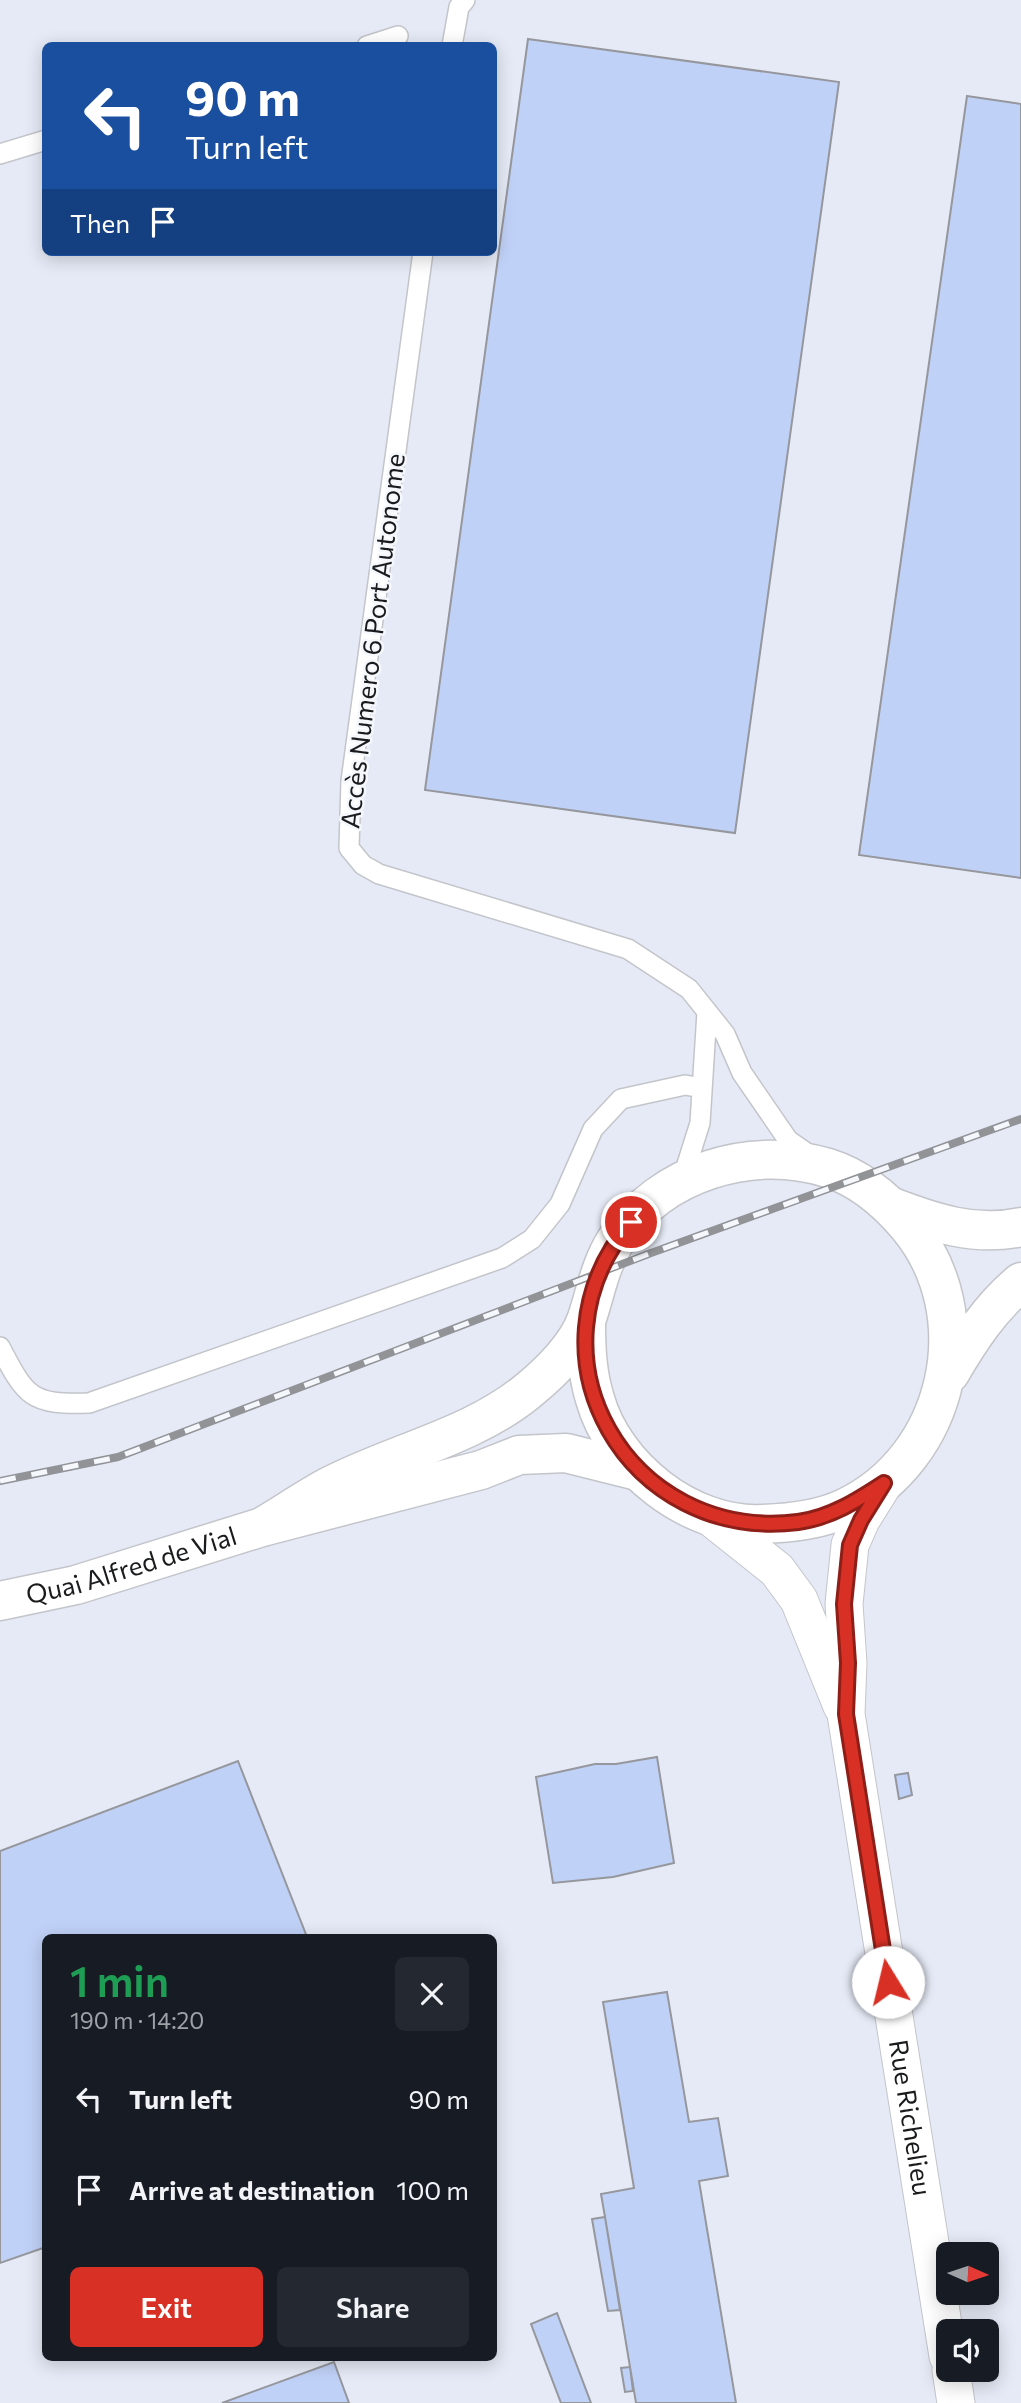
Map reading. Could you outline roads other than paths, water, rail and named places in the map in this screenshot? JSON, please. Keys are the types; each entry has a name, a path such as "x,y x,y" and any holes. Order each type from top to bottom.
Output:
{"main road":[{"path":"947,1377 950,1331 942,1285 922,1243 892,1207 853,1180 829,1168 779,1159 730,1163 682,1180 646,1205 617,1239 596,1279 586,1323 586,1363 596,1403 613,1439 638,1471 671,1497 708,1515 754,1525 800,1522 845,1508 884,1483 925,1435 947,1377 972,1335 1002,1298 1021,1283"},
{"path":"892,1207 962,1229 985,1231 1021,1227"},
{"path":"262,1527 329,1487 501,1410 529,1391 561,1359 586,1323"},
{"path":"262,1527 416,1489 519,1455 566,1453 638,1471"},
{"name":"Quai Alfred de Vial","path":"0,1601 87,1581 262,1527"}],"street":[{"name":"Rue Richelieu","path":"884,1483 861,1520 850,1545 845,1573 848,1663 846,1714 942,2319"},
{"name":"Rue Richelieu","path":"708,1515 778,1570 799,1600 846,1714"},
{"path":"953,2382 956,2403"}],"lane":[{"path":"453,42 459,7 465,0"},
{"path":"379,42 397,36"},
{"path":"0,154 42,141"},
{"name":"Accès Numero 6 Port Autonome","path":"423,256 351,781 349,848 363,865 379,874 628,949 689,989 725,1034 742,1073 788,1140 829,1168"},
{"path":"682,1180 700,1123 707,1012"},
{"path":"0,1347 31,1397 52,1405 89,1404 502,1258 532,1239 560,1204 593,1129 621,1099 685,1085 702,1088"}],"railway":[{"path":"0,1481 118,1457 651,1253 1021,1119"}]}
